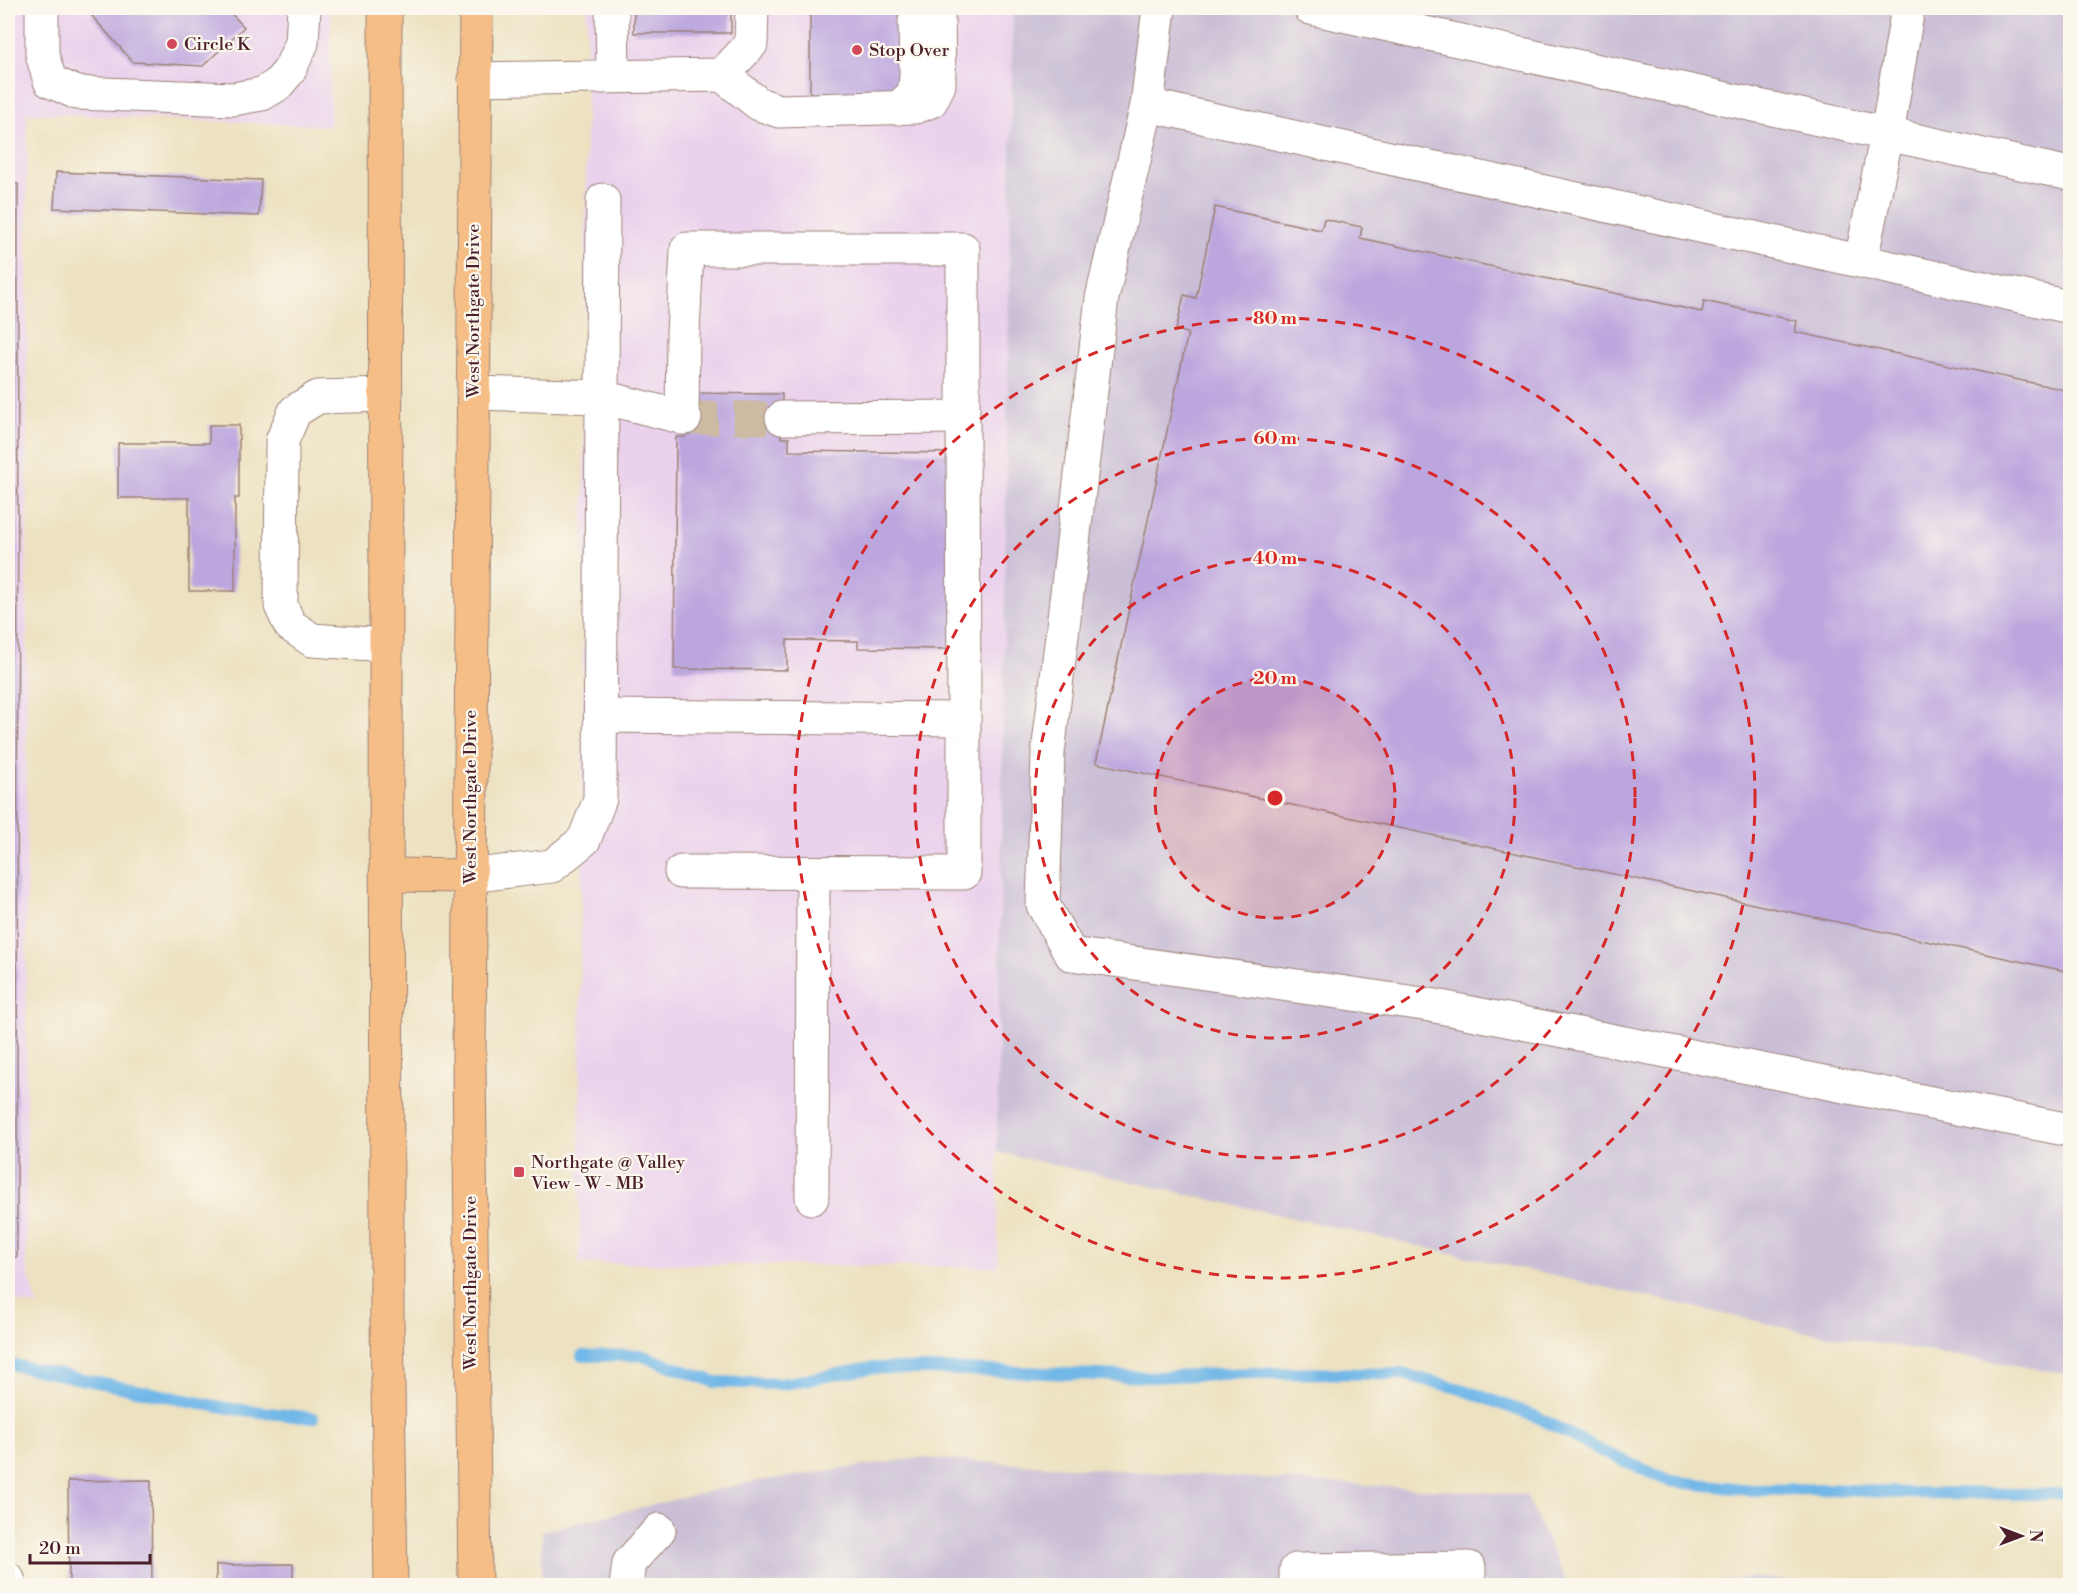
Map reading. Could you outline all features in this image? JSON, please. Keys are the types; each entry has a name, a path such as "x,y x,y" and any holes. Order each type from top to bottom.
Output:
{"main road":[{"path":"385,8 387,1318 391,1586"},
{"name":"West Northgate Drive","path":"475,1586 471,1420 469,876 476,10"},
{"path":"386,875 469,876"}],"lane":[{"path":"42,8 42,54 50,81 64,88 77,93 233,99 262,94 277,85 289,71 302,43 304,8"},
{"path":"612,8 613,76"},
{"path":"722,75 751,44 752,8"},
{"path":"898,108 914,94 916,77 915,8"},
{"path":"475,79 722,75 759,104 779,111 916,107 931,100 939,85 938,8"},
{"path":"1159,8 1147,105 1102,297 1048,753 1043,905 1071,954 1430,1005 2070,1130"},
{"path":"1310,8 2070,174"},
{"path":"1861,260 1887,134 1908,8"},
{"path":"1147,105 2070,307"},
{"path":"469,876 552,866 584,840 600,799 603,200"},
{"path":"473,393 602,397 683,418 683,334 687,249 963,249 964,873 681,872"},
{"path":"386,395 318,397 295,411 282,441 281,606 290,625 312,640 386,645"},
{"path":"782,418 963,417"},
{"path":"602,716 964,719"},
{"path":"812,1198 813,873"},
{"path":"626,1586 629,1563 659,1530"},
{"path":"1296,1586 1296,1570 1469,1568 1469,1586"},
{"path":"8,1579 10,1586"}],"shaded area":[{"path":"8,8 331,8 330,126 27,113 26,1266 38,1306 8,1300"},
{"path":"587,8 1013,8 997,1152 998,1267 579,1263"},
{"path":"1013,8 2070,8 2070,1374 1801,1331 997,1152"},
{"path":"919,1458 1526,1495 1568,1585 542,1585 542,1531 745,1483"},
{"path":"1755,1577 1835,1585 1684,1585"}],"building":[{"name":"Circle K","path":"103,8 226,8 244,27 203,66 133,62 92,16"},
{"path":"634,8 731,8 731,33 634,33"},
{"name":"Stop Over","path":"810,8 905,8 904,94 810,93"},
{"path":"56,172 261,180 259,216 54,208"},
{"path":"8,184 18,184 17,1257 8,1257"},
{"path":"1215,207 1321,230 1324,219 1362,227 1360,238 1702,312 1704,301 1797,321 1795,332 2070,391 2070,972 1096,763 1188,333 1176,330 1184,295 1196,298"},
{"path":"685,393 782,394 781,438 789,438 789,451 955,453 953,649 858,648 858,641 787,640 787,670 674,669 676,437 685,437"},
{"path":"209,425 239,425 239,498 235,498 235,591 189,591 189,498 118,498 118,443 209,443"},
{"path":"151,1480 152,1586 69,1586 68,1481"},
{"path":"293,1564 293,1586 216,1586 216,1565"}],"waterway":[{"path":"582,1356 640,1355 715,1382 782,1384 872,1368 1149,1377 1246,1373 1402,1374 1461,1389 1537,1417 1601,1451 1670,1481 1751,1490 1829,1489 1906,1493 2070,1494"},
{"path":"8,1364 225,1408 313,1418"}],"tunnel":[{"path":"685,418 782,418"}],"place":[{"name":"Circle K","path":"172,44"},
{"name":"Stop Over","path":"857,50"},
{"name":"Northgate @ Valley View - W - MB","path":"519,1172"}]}
